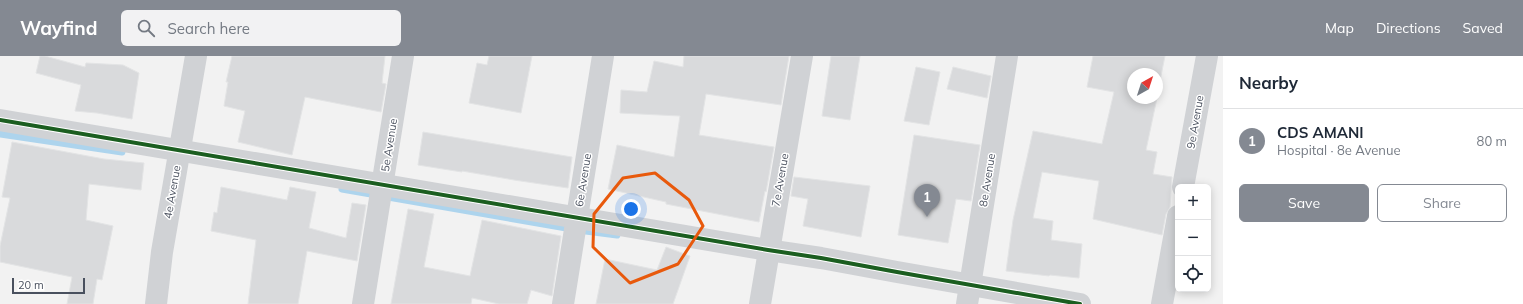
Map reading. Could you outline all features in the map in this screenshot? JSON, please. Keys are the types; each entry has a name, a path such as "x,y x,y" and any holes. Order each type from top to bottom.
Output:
{"street":[{"name":"4e Avenue","path":"156,304 162,252 196,56"},
{"name":"5e Avenue","path":"363,304 404,56"},
{"name":"6e Avenue","path":"563,304 603,56"},
{"name":"7e Avenue","path":"760,304 802,56"},
{"name":"8e Avenue","path":"968,295 1007,56"},
{"name":"9e Avenue","path":"1184,184 1207,56"},
{"path":"0,120 178,158 576,225 767,257 821,258 897,272 968,295 1080,304"},
{"path":"1162,304 1177,220"}],"highlighted area":[{"path":"655,173 689,200 703,226 678,264 630,283 593,247 594,214 623,178"}],"building":[{"path":"40,56 85,67 86,63 123,65 139,73 132,119 75,111 81,85 36,73"},
{"path":"232,56 385,56 382,83 386,84 381,112 305,97 292,155 238,142 245,111 224,106 228,82 226,82"},
{"path":"489,56 532,56 521,113 469,103 477,63 487,65"},
{"path":"684,56 789,56 781,105 706,94 699,135 774,147 759,222 666,204 666,202 608,189 617,145 674,157 680,116 620,113 621,90 647,92 654,61 683,67"},
{"path":"831,56 860,56 850,120 822,116"},
{"path":"1093,56 1165,56 1163,68 1127,68 1127,104 1156,104 1146,150 1157,152 1153,174 1172,177 1170,207 1166,214 1162,235 1093,219 1099,181 1042,172 1033,218 1053,221 1051,240 1082,244 1079,278 1006,271 1013,220 1033,131 1102,144 1114,92 1087,87"},
{"path":"916,67 940,72 929,125 904,121"},
{"path":"953,67 991,76 987,98 947,89"},
{"path":"423,132 572,157 568,188 418,165"},
{"path":"914,135 980,145 971,201 956,199 948,243 898,235"},
{"path":"12,142 104,159 144,163 141,190 89,184 86,220 113,226 102,280 97,279 93,304 67,304 72,277 0,262 0,246 10,198 2,197"},
{"path":"794,177 870,186 861,237 803,226 808,199 791,196"},
{"path":"221,187 287,200 290,187 316,192 309,228 346,238 352,203 366,205 357,261 307,251 298,304 248,304 256,240 211,231 214,212 217,213"},
{"path":"408,209 434,214 424,267 470,276 482,220 561,236 552,296 531,290 527,304 499,304 472,298 471,304 391,304"},
{"path":"666,247 690,256 673,304 596,304 605,259 657,270"}],"waterway":[{"path":"0,134 122,152"},
{"path":"342,189 578,230 617,235"}],"cycle path":[{"path":"0,120 821,258 1080,304"}],"place":[{"name":"CDS AMANI","path":"927,217"}]}
